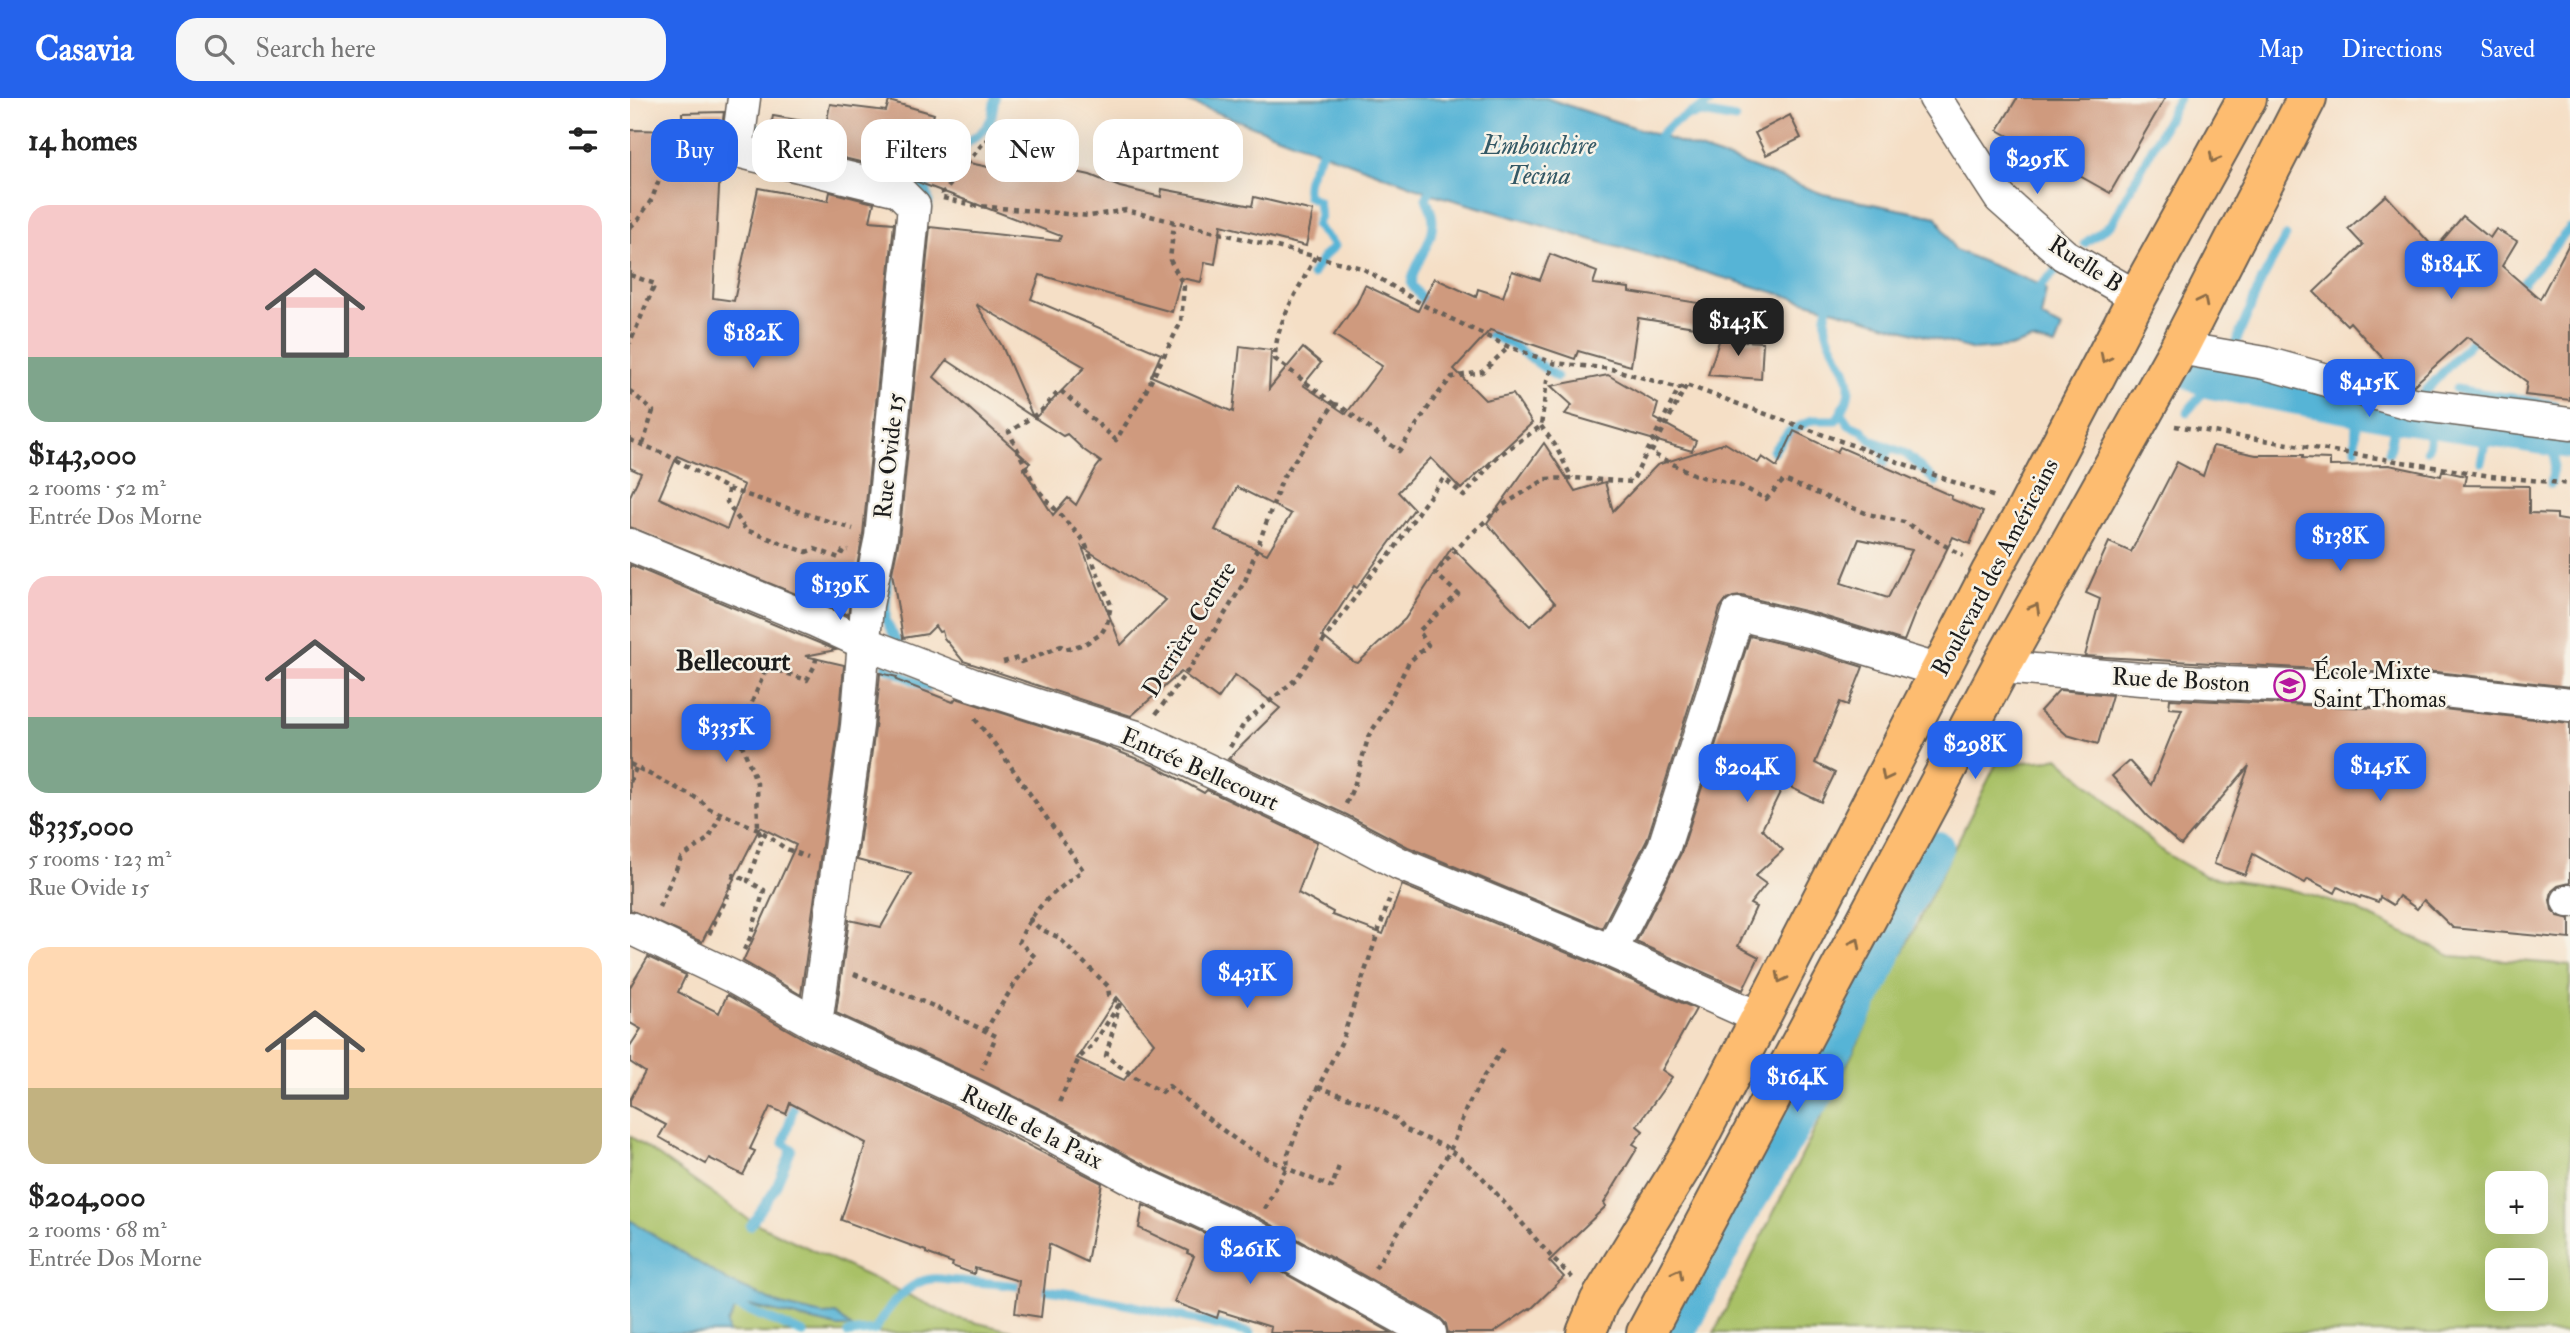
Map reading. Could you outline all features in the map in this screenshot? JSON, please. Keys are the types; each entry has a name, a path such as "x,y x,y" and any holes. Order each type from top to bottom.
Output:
{"main road":[{"name":"Boulevard des Américains","path":"1592,1317 1692,1150 1991,572 2137,297 2247,98"},
{"path":"1646,1333 2001,667 2179,348 2307,98"}],"street":[{"path":"744,98 738,143 741,152 898,190 928,202"},
{"name":"Ruelle B","path":"1936,98 2000,198 2064,255 2137,297"},
{"name":"Rue Ovide 15","path":"816,1024 857,726 867,604 880,547 928,202"},
{"path":"2179,348 2265,363 2413,404 2570,424"},
{"name":"Entrée Bellecourt","path":"630,545 864,643 973,685 1140,738 1339,832 1400,864 1611,951 1760,1018"},
{"path":"1611,951 1664,847 1738,614 1813,632 1940,671"},
{"name":"Rue de Boston","path":"2001,667 2141,679 2373,690 2435,690 2570,705"},
{"name":"Ruelle de la Paix","path":"638,932 731,976 816,1024 971,1095 1138,1182 1252,1235 1430,1333"}],"path":[{"path":"928,202 945,191 985,141"},
{"path":"630,227 637,222 652,199 658,182"},
{"path":"928,202 1090,216 1126,210 1362,268 1425,306 1509,347 1555,363 1612,369 1679,388 1686,385 2027,508"},
{"path":"985,1031 1035,957 1018,942 1029,918 1083,870 1000,751 971,715 973,685 984,669 1018,658 1021,662 1061,646 1065,649 1085,644 1101,634 1107,624 1111,605 1084,541 1036,488 1009,432 1041,411 1059,390 1116,440 1145,393 1181,322 1184,286 1170,260 1174,222"},
{"path":"1315,257 1283,319 1275,346 1275,359 1399,451 1452,377 1482,372 1509,347"},
{"path":"630,275 655,284 630,343"},
{"path":"1555,363 1547,381 1541,426 1555,445 1572,478"},
{"path":"1686,385 1651,453 1697,476 1737,484 1766,499 1784,480 1868,514 1904,522 1991,572"},
{"path":"1339,832 1345,805 1355,783 1369,735 1409,662 1428,645 1419,631 1458,594 1435,573 1469,536 1503,505 1546,479 1632,482 1679,388"},
{"path":"630,391 653,411 643,444"},
{"name":"Derrière Centre","path":"1140,738 1202,650 1245,581 1283,477 1334,404"},
{"path":"2140,420 2491,476 2570,484"},
{"path":"1213,773 1245,722 1296,679 1371,575 1393,551 1419,509 1444,478 1464,496 1497,457 1541,426"},
{"path":"630,440 665,454 728,489 880,547 869,558 844,549 839,558 815,549 806,552 746,530 727,502 728,489"},
{"path":"748,881 762,839 758,829 757,783 738,735 767,667 807,680 815,665 821,638 816,621"},
{"path":"633,766 699,800 710,809 758,829 786,849 838,869"},
{"path":"630,782 637,770 633,766"},
{"path":"638,932 681,858 709,838 721,814"},
{"path":"1252,1235 1287,1167 1292,1144 1341,1043 1400,864"},
{"path":"697,962 734,875 764,890 750,937 731,976"},
{"path":"1029,918 1040,929 1058,937 1108,986 1109,995 1120,1003"},
{"path":"823,965 843,970 931,1005 996,1036 971,1095"},
{"path":"1046,1132 1079,1058 1093,1045 1120,1003"},
{"path":"1120,1003 1106,1056 1162,1092 1169,1086 1222,1129 1253,1150 1287,1167 1332,1187 1339,1166"},
{"path":"1358,1295 1450,1151 1466,1109 1505,1046"},
{"path":"1318,1087 1370,1105 1396,1119 1406,1129 1450,1151 1482,1177 1554,1260 1592,1317"}],"green space":[{"path":"2058,757 2163,852 2205,876 2296,891 2355,909 2451,956 2570,965 2570,1333 1714,1333 1996,764 2051,760"},
{"path":"630,1136 751,1221 957,1318 1020,1333 630,1333"}],"water":[{"name":"Embouchire Tecina","path":"1178,98 1546,98 1735,161 1823,194 1937,217 1955,250 2043,286 2046,290 2041,317 2062,328 2055,346 2032,340 2010,347 1974,350 1433,194 1243,122 1243,119 1234,119"},
{"path":"630,1220 728,1281 781,1305 823,1315 836,1314 851,1327 838,1327 750,1306 737,1307 727,1323 728,1333 630,1333"}],"building":[{"path":"2017,98 2165,98 2110,193 1998,130"},
{"path":"889,101 934,114 933,119 861,119 861,162 847,159 847,119 827,119 830,104 886,111"},
{"path":"724,112 723,119 682,119 682,113"},
{"path":"1790,115 1801,138 1766,155 1755,133"},
{"path":"630,130 651,130 651,182 719,182 713,298 734,301 758,188 828,201 830,192 874,203 870,221 894,223 863,534 848,615 630,527 630,496 641,473 630,468","holes":["677,456 744,485 727,529 659,498"]},
{"path":"971,163 985,166 985,182 1079,182 1079,173 1093,176 1093,182 1108,182 1161,197 1162,189 1252,206 1254,197 1313,211 1306,246 1221,225 1215,264 1205,262 1201,282 1181,278 1172,312 1040,275 1031,299 1161,354 1151,376 1233,412 1240,346 1271,350 1269,389 1303,348 1321,363 1303,385 1346,414 1382,366 1334,335 1357,303 1365,285 1418,311 1434,278 1476,297 1478,289 1503,297 1512,271 1540,280 1550,254 1597,272 1593,284 1629,288 1629,292 1705,304 1701,328 1638,318 1631,366 1578,351 1575,359 1490,330 1454,369 1485,400 1513,394 1532,423 1461,489 1431,458 1398,492 1414,509 1357,588 1354,586 1322,636 1354,662 1358,663 1405,619 1452,547 1530,626 1555,603 1487,523 1544,443 1575,491 1605,482 1613,511 1657,465 1725,443 1758,463 1762,457 1777,467 1794,431 1837,452 1840,447 1983,512 1970,544 1953,537 1904,641 1817,614 1742,596 1725,601 1720,608 1647,840 1602,928 1408,847 1228,759 1280,708 1235,675 1218,699 1181,672 1131,716 963,661 944,638 942,631 939,632 935,626 927,634 903,638 892,573 899,539 930,227 1059,241 1061,236 918,182 971,182","holes":["976,304 1085,367 1035,418 1063,436 1067,434 1101,462 1076,505 1068,498 1053,515 1023,468 1030,463 934,377 947,360 1033,417 1002,346","1237,487 1291,514 1267,554 1215,530","1859,539 1912,550 1888,598 1841,583","1082,547 1166,600 1121,645"]},
{"path":"2386,195 2435,249 2463,216 2490,238 2496,229 2517,241 2502,266 2540,299 2570,242 2570,400 2525,395 2527,382 2467,337 2414,385 2405,383 2350,322 2347,325 2314,292 2363,245 2348,229"},
{"path":"1721,335 1746,337 1745,341 1763,342 1761,379 1708,375"},
{"path":"1608,375 1658,404 1654,418 1696,441 1692,451 1565,414 1572,405 1551,386"},
{"path":"2213,446 2256,455 2303,455 2303,458 2330,459 2330,466 2389,465 2441,476 2442,471 2466,476 2464,485 2529,486 2529,513 2557,514 2557,519 2570,521 2570,687 2437,672 2373,672 2085,656 2100,599 2086,593 2109,542 2131,552 2177,462 2203,476"},
{"path":"630,565 836,650 805,656 844,665 839,724 801,995 743,961 796,845 760,827 702,942 630,910"},
{"path":"1750,636 1863,667 1848,705 1840,702 1815,763 1835,773 1821,802 1784,784 1762,829 1783,850 1755,876 1766,884 1750,904 1756,907 1738,946 1759,957 1743,990 1636,942 1681,853"},
{"path":"880,673 897,677 896,680 953,702 956,698 1107,747 1155,766 1204,793 1207,790 1317,842 1298,893 1333,912 1332,915 1383,934 1402,885 1696,1009 1662,1070 1672,1077 1637,1126 1643,1131 1633,1144 1638,1147 1604,1203 1606,1206 1549,1261 1564,1277 1531,1309 1493,1333 1448,1333 1446,1324 1439,1317 1261,1219 1146,1166 979,1079 836,1013 849,920 881,927 911,874 857,860","holes":["1117,997 1154,1043 1124,1080 1077,1058"]},
{"path":"2059,690 2112,695 2098,744 2067,735 2040,711"},
{"path":"2170,699 2372,708 2434,708 2570,723 2570,883 2558,886 2552,891 2550,900 2552,910 2558,916 2570,919 2570,939 2453,928 2424,900 2417,909 2399,896 2393,905 2380,897 2378,902 2361,896 2360,898 2338,887 2335,893 2308,879 2305,883 2253,854 2245,875 2214,864 2249,766 2181,845 2147,816 2112,776 2129,761 2151,785 2182,709 2169,708"},
{"path":"648,957 686,975 678,992 719,1013 727,995 808,1041 963,1112 1102,1183 1087,1262 1049,1244 1041,1317 1015,1313 1019,1281 975,1268 974,1274 952,1266 953,1263 926,1251 841,1220 866,1143 790,1103 786,1114 770,1107 750,1149 755,1151 743,1175 709,1158 706,1164 659,1137 666,1125 630,1106 630,1100 645,1072 630,1062 630,1046 641,1029 630,1023 630,987"},
{"path":"1143,1205 1244,1251 1392,1333 1270,1333 1271,1327 1219,1311 1217,1318 1174,1302 1194,1256 1139,1228"}],"waterway":[{"path":"971,140 988,124 995,98"},
{"path":"1653,143 1672,124 1717,98"},
{"path":"2085,243 2112,223 2179,98"},
{"path":"1692,115 1703,113 1735,119"},
{"path":"1312,275 1323,257 1335,246 1316,226 1320,216 1318,201 1308,196 1307,189 1312,168 1328,143"},
{"path":"908,182 927,190 927,212"},
{"path":"1431,305 1423,300 1411,284 1432,233 1432,214 1426,198 1435,182"},
{"path":"2514,293 2570,228"},
{"path":"2234,347 2262,280 2286,236"},
{"path":"2034,292 2060,267"},
{"path":"1773,451 1789,432 1812,420 1836,420 1847,401 1849,385 1846,372 1827,333 1826,317 1831,299"},
{"path":"1478,329 1512,345 1557,377"},
{"path":"2420,397 2480,332"},
{"path":"2187,412 2211,383 2222,364"},
{"path":"2193,375 2211,383 2391,416 2570,443"},
{"path":"2456,389 2554,405"},
{"path":"2351,408 2356,423 2355,449"},
{"path":"2377,413 2393,408"},
{"path":"1841,413 1849,425 1862,430 1871,440 1906,454 1936,482"},
{"path":"2389,452 2394,428 2391,416"},
{"path":"2423,421 2430,435 2427,450"},
{"path":"2466,427 2477,440 2485,443 2481,462"},
{"path":"2545,439 2554,456 2551,484"},
{"path":"1878,446 1887,452 1880,475"},
{"path":"887,577 886,621 900,647"},
{"path":"885,667 927,687 923,700"},
{"path":"1679,1333 1741,1216 1805,1111 1826,1084 1832,1057 1877,974 1902,913 1938,847"},
{"path":"750,1226 775,1189 792,1149 783,1143 798,1094"},
{"path":"848,1333 875,1330 888,1310 905,1292 923,1281 933,1279 1070,1294 1250,1333"},
{"path":"726,1306 737,1306 803,1333"}],"place":[{"name":"École Mixte Saint Thomas","path":"2290,685"}],"district":[{"name":"Bellecourt","path":"733,660"}]}
